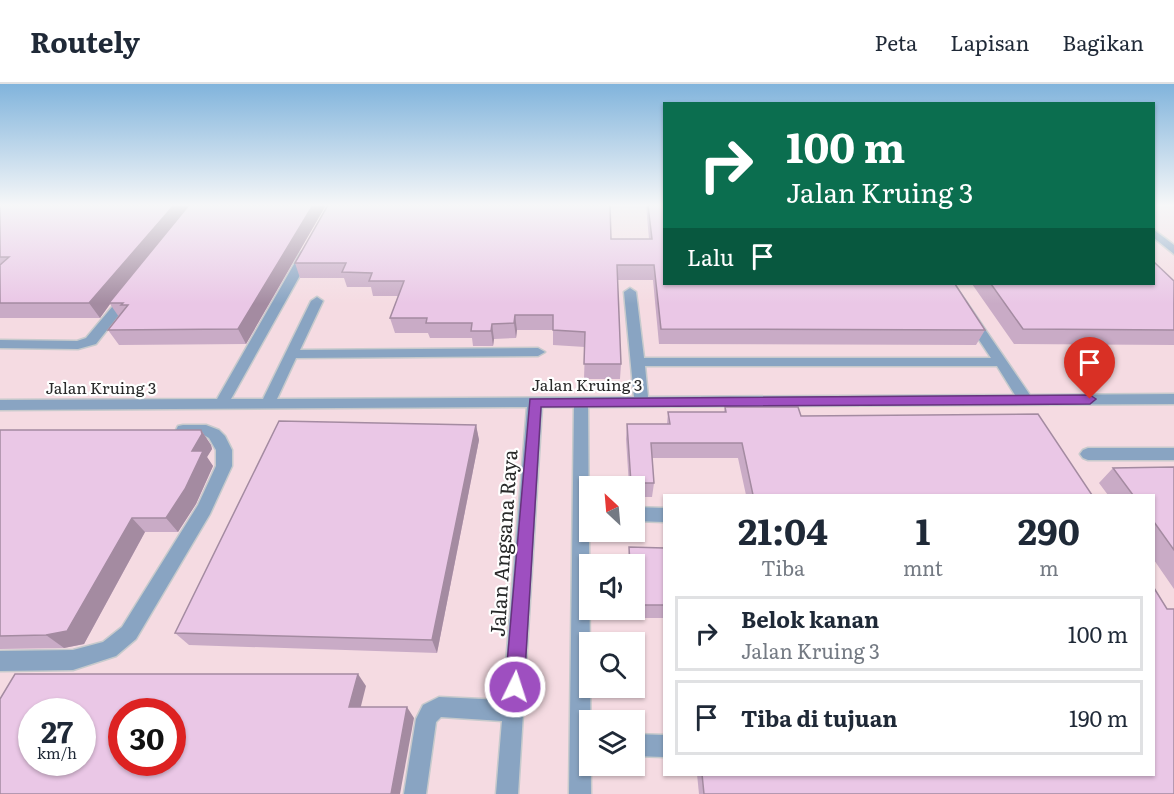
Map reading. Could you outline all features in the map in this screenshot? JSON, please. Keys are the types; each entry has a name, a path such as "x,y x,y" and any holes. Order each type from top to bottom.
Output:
{"street":[{"path":"221,404 315,238"},
{"path":"1160,238 1174,251"},
{"path":"949,285 1026,400"},
{"path":"0,344 78,345 88,342 134,287"},
{"path":"630,292 642,402"},
{"path":"267,404 317,301"},
{"path":"293,354 538,352"},
{"path":"638,362 1001,362"},
{"name":"Jalan Kruing 3","path":"0,405 1174,399"},
{"name":"Jalan Angsana Raya","path":"507,794 535,402"},
{"path":"581,402 584,476"},
{"path":"0,661 73,660 90,657 109,649 129,633 204,509 224,466 224,450 220,440 214,434 206,430 171,430"},
{"path":"1088,454 1174,454"},
{"path":"645,514 663,515"},
{"path":"585,542 585,710"},
{"path":"415,794 426,719 430,712 439,707 513,711"},
{"path":"645,745 663,746"},
{"path":"580,794 582,776"}],"shaded area":[{"path":"0,238 663,238 663,285 1155,285 1155,238 1174,238 1174,794 0,794"}],"building":[{"path":"0,238 145,238 89,303 0,303 0,265 9,257 0,257"},
{"path":"162,238 293,238 238,329 108,330 128,305 109,303"},
{"path":"309,238 663,238 663,285 956,285 985,330 661,329 654,265 617,265 621,364 584,364 585,332 553,330 553,315 515,315 514,323 492,324 491,331 471,331 472,323 426,323 427,318 390,318 404,281 369,281 372,273 342,272 346,263 295,263"},
{"path":"1155,263 1174,281 1174,330 1023,329 992,285 1155,285"},
{"path":"725,407 798,407 801,416 1038,414 1091,494 753,494 742,443 651,443 654,483 645,483 645,476 631,476 627,424 670,424 668,412 726,412"},
{"path":"279,421 476,425 432,640 175,633"},
{"path":"0,430 201,430 202,434 192,451 203,451 185,489 166,518 132,518 67,631 46,635 0,636"},
{"path":"1174,467 1174,550 1155,523 1155,494 1132,494 1113,468"},
{"path":"629,547 663,548 663,605 645,605 645,554 629,554"},
{"path":"1155,590 1167,609 1174,609 1174,794 704,794 702,776 1155,776"},
{"path":"15,674 358,674 349,707 407,707 391,794 0,794 0,699"}],"route":[{"path":"515,687 535,402 1090,399"}]}
